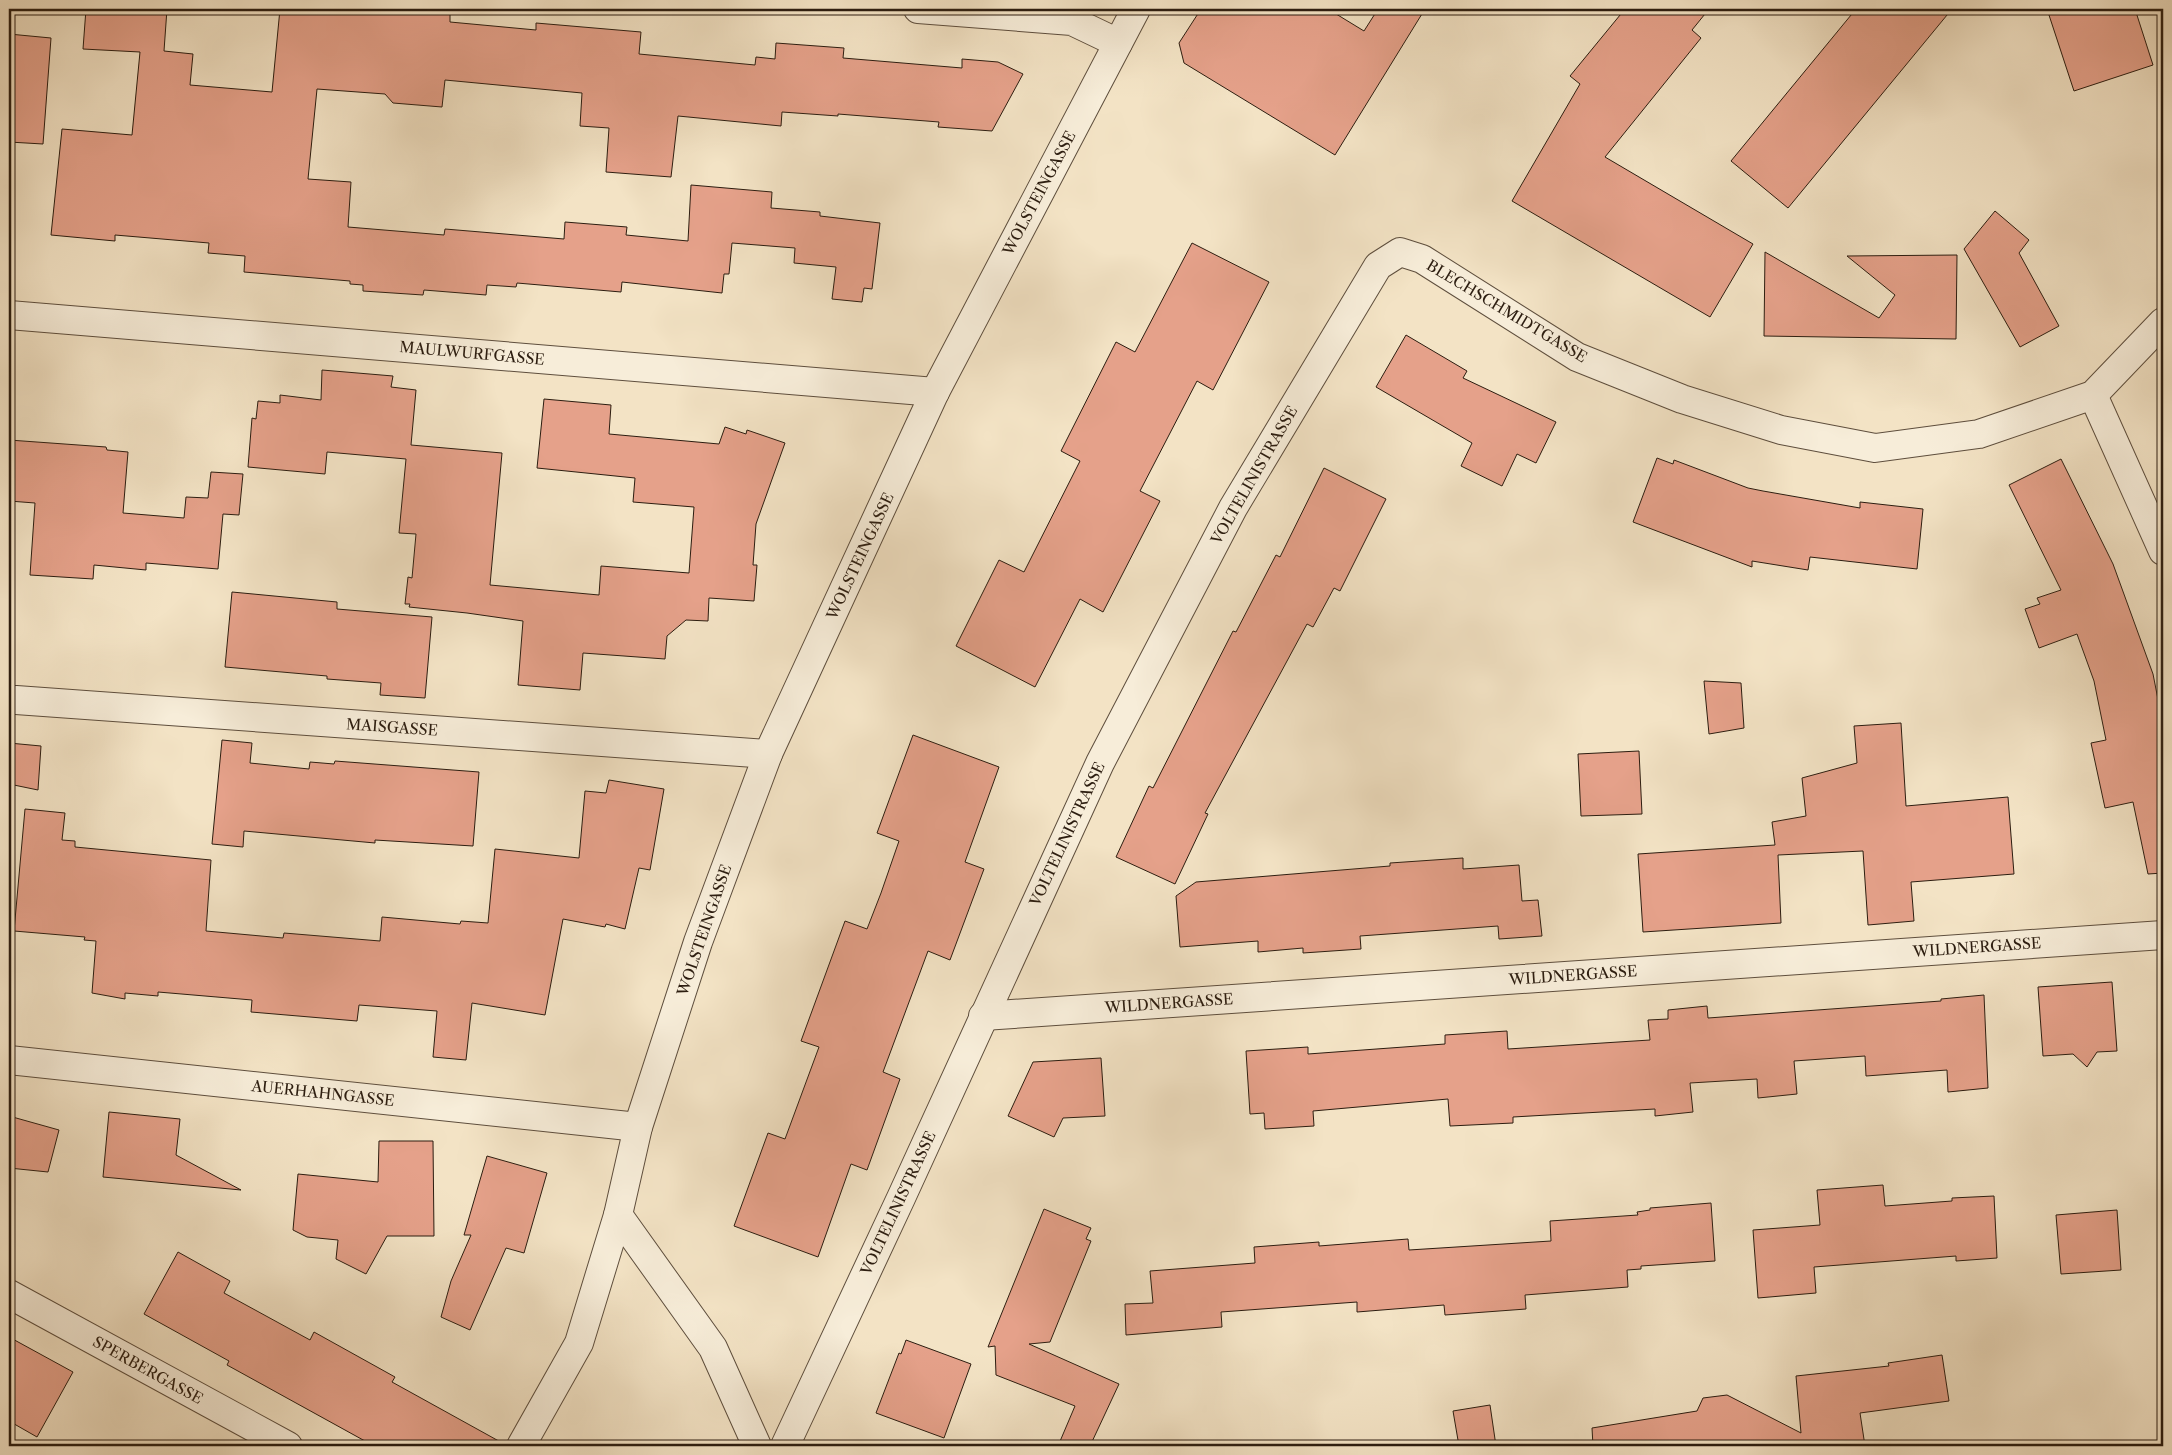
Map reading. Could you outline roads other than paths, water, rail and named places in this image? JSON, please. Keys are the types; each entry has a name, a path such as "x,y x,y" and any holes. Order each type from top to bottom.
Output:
{"street":[{"path":"918,9 1072,21 1118,44"},
{"name":"WOLSTEINGASSE","path":"638,1127 698,942 768,754 935,392 1136,9"},
{"name":"BLECHSCHMIDTGASSE","path":"1400,252 1422,259 1577,357 1682,399 1781,430 1875,448 1979,434 2093,395 2163,322"},
{"name":"VOLTELINISTRASSE","path":"785,1446 1100,763 1233,508 1378,266 1400,252"},
{"name":"MAULWURFGASSE","path":"9,315 935,392"},
{"path":"2093,395 2163,550"},
{"name":"MAISGASSE","path":"16,700 768,754"},
{"name":"WILDNERGASSE","path":"983,1016 2163,935"},
{"name":"AUERHAHNGASSE","path":"9,1060 638,1127"},
{"path":"521,1446 578,1343 618,1215 638,1127"},
{"path":"618,1215 713,1348 757,1446"},
{"name":"SPERBERGASSE","path":"9,1294 288,1446"}]}
